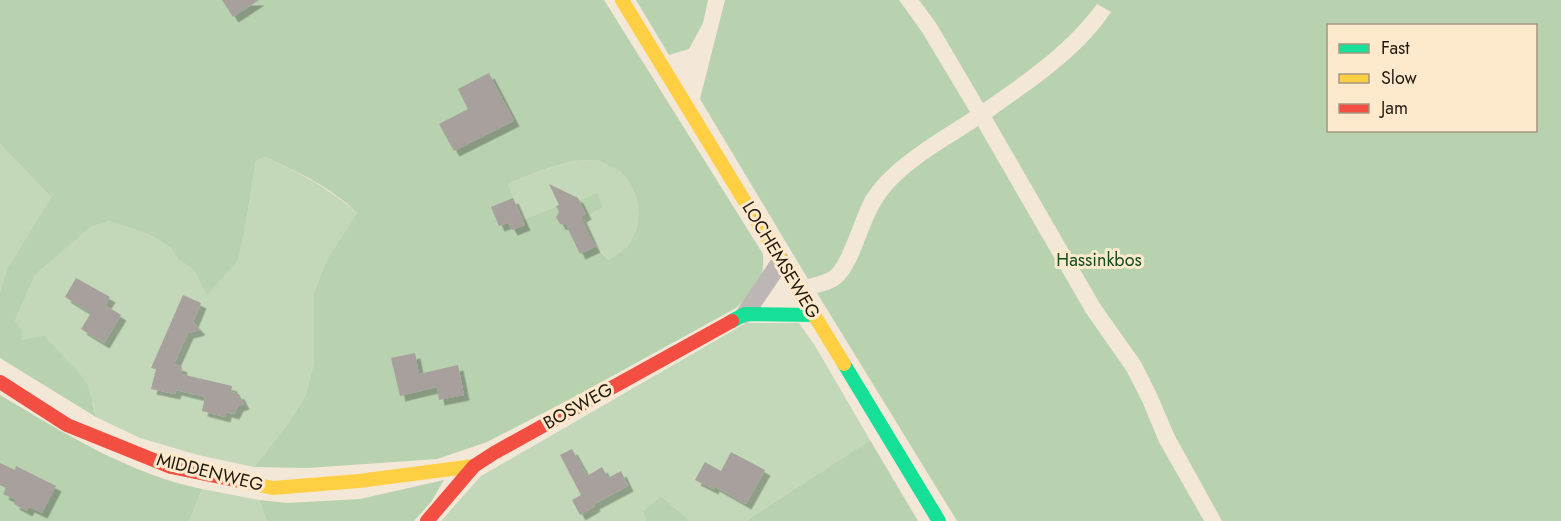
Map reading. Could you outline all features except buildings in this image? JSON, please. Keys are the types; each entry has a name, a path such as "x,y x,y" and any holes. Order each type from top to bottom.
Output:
{"street":[{"name":"LOCHEMSEWEG","path":"622,0 939,521"},
{"name":"BOSWEG","path":"427,521 474,466 494,453 746,314 781,261"},
{"name":"BOSWEG","path":"746,314 814,315"},
{"name":"MIDDENWEG","path":"0,382 67,425 171,467 273,488 359,482 474,466"}],"green space":[{"path":"0,0 604,0 763,254 762,272 753,290 736,308 487,442 437,459 307,468 254,467 287,425 306,395 314,362 314,292 327,259 357,213 336,195 302,174 265,157 256,161 237,261 207,295 194,270 178,259 172,248 148,234 109,221 92,226 35,275 15,321 22,331 21,340 44,336 80,374 88,386 96,417 0,358 0,292 7,269 51,197 0,144","holes":["598,160 619,171 626,179 636,197 638,207 638,218 633,237 625,248 608,260 596,247 583,218 603,207 597,193 580,201 577,196 570,199 557,193 555,196 559,205 523,220 508,184 542,170 573,161"]},
{"path":"636,0 708,0 703,23 689,49 669,55"},
{"path":"725,0 899,0 922,32 970,112 913,149 876,183 862,204 835,266 822,275 808,279 700,99"},
{"name":"Hassinkbos","path":"919,0 1561,0 1561,521 1222,521 1174,434 1141,362 1100,304 992,117 1072,57 1111,12 1097,4 1059,46 1030,70 983,103 936,23"},
{"path":"978,126 1086,313 1126,370 1159,442 1204,521 957,521 817,293 837,286 848,275 879,208 898,183 923,162"},
{"path":"0,144 51,197 7,269 0,292"},
{"path":"265,157 313,181 357,213 327,259 314,292 314,362 306,395 287,425 254,467 198,455 140,438 96,417 93,403 21,340 15,321 35,275 93,225 109,221 148,234 173,248 178,259 194,270 207,294 245,228 256,161"},
{"path":"598,160 619,171 626,179 636,197 638,207 638,218 633,237 625,248 608,260 589,233 580,201 559,205 523,220 508,184 542,170 573,161"},
{"path":"746,323 799,323 814,344 870,440 746,521 690,521 661,496 643,511 646,521 441,521 481,476"},
{"path":"0,395 72,437 123,463 149,474 202,489 189,521 0,521"},
{"path":"870,440 918,521 746,521"},
{"path":"444,480 431,502 414,521 267,521 259,500 287,503 360,499"},
{"path":"202,489 259,500 267,521 189,521"},
{"path":"661,496 690,521 646,521 643,511"}],"traffic: fast":[{"path":"732,321 745,314 814,315"},
{"path":"844,364 939,521"}],"traffic: slow":[{"path":"622,0 844,364"},
{"path":"254,484 273,488 359,481 474,466"}],"traffic: jam":[{"path":"427,521 474,466 732,321"},
{"path":"0,382 67,425 171,467 254,484"}]}
